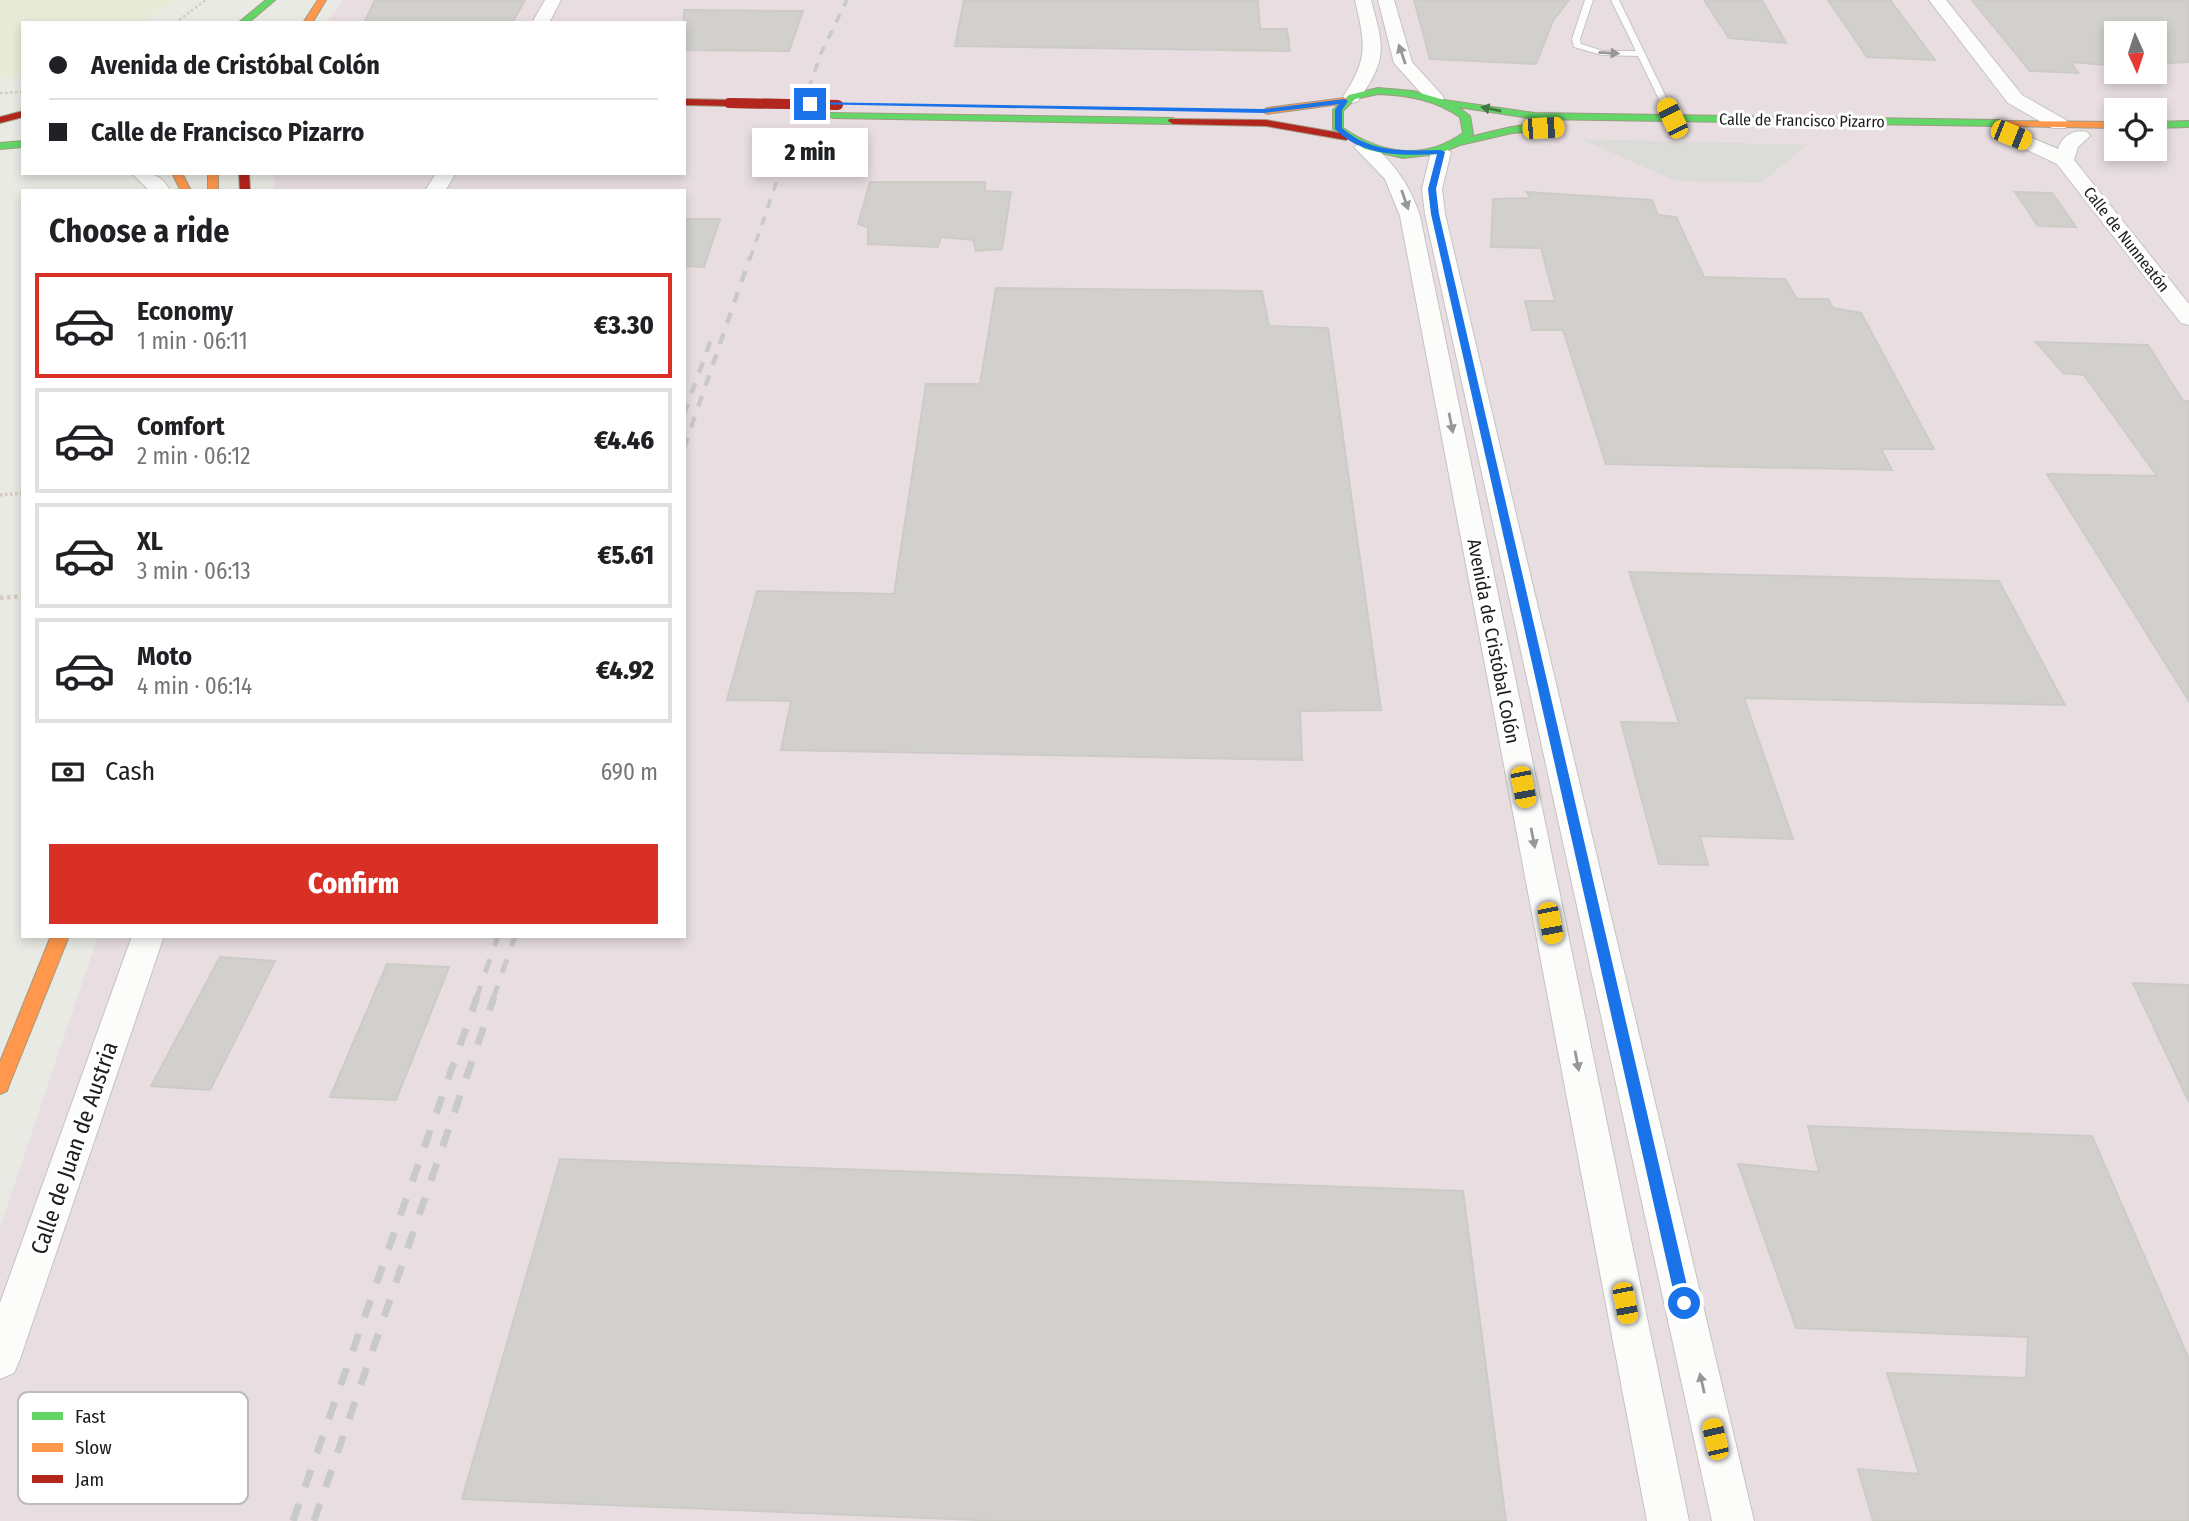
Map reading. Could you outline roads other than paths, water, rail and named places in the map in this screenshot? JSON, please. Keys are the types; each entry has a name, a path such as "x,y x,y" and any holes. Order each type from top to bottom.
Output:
{"main road":[{"path":"245,21 271,0"},
{"path":"308,21 322,0"},
{"name":"Calle de Francisco Pizarro","path":"1349,99 1394,91 1535,116 2008,129 2104,136"},
{"path":"835,110 1264,111 1349,99"},
{"path":"1349,99 1338,110 1338,129 1355,142"},
{"path":"1441,100 1465,116 1468,124 1468,134 1452,147"},
{"path":"686,102 727,108 1266,123 1355,142"},
{"path":"686,114 727,108"},
{"path":"0,120 21,115"},
{"name":"Calle de Francisco Pizarro","path":"1355,142 1399,154 1452,147 1511,130 1558,127 2008,129 2059,124 2104,125"},
{"path":"2167,125 2189,124"},
{"path":"2167,137 2189,137"},
{"path":"0,146 21,144"},
{"path":"0,1085 59,938"}],"street":[{"path":"541,21 554,0"},
{"path":"1349,99 1373,64 1374,47 1363,0"},
{"path":"1386,0 1403,63 1441,100"},
{"path":"1937,0 2014,99 2059,124"},
{"path":"2008,129 2014,99"},
{"name":"Calle de Nunneatón","path":"2008,129 2064,160 2189,318"},
{"path":"2064,160 2070,144 2080,136"},
{"name":"Avenida de Cristóbal Colón","path":"1355,142 1392,173 1403,192 1410,216 1668,1521"},
{"name":"Avenida de Cristóbal Colón","path":"1452,147 1432,189 1435,214 1733,1521"},
{"path":"144,175 159,189"},
{"name":"Calle de Juan de Austria","path":"0,1359 147,938"}],"lane":[{"path":"1589,0 1576,39 1577,45 1602,53 1642,54"},
{"path":"1615,0 1672,118"}],"railway":[{"path":"750,259 821,53 847,0"},
{"path":"686,442 750,257"},
{"path":"686,408 713,334"},
{"path":"476,999 497,938"},
{"path":"493,999 514,938"},
{"path":"293,1521 477,997"},
{"path":"314,1521 494,997"}]}
